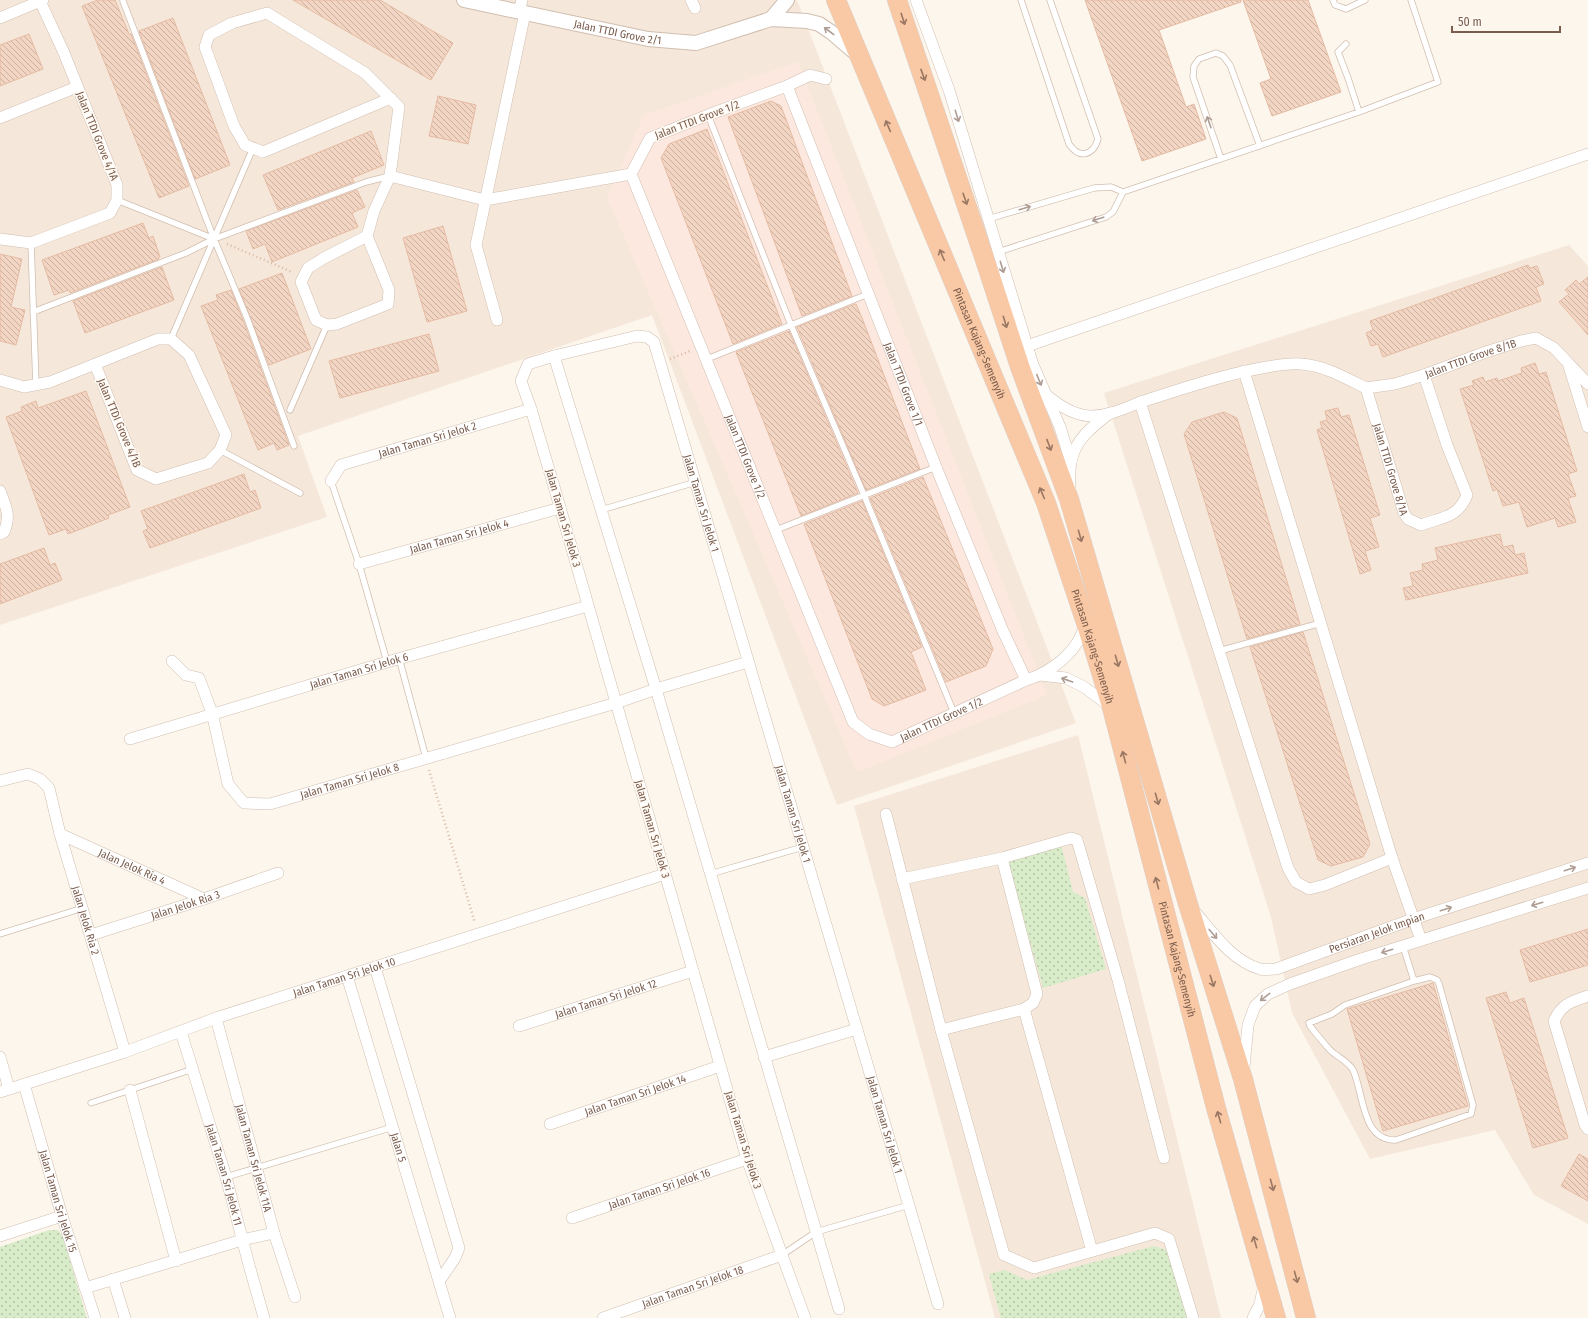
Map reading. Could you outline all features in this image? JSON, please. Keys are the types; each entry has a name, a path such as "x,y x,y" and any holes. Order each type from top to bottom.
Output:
{"highway":[{"name":"Pintasan Kajang-Semenyih","path":"897,0 983,252 1020,367 1069,499 1188,904 1243,1079 1306,1318"},
{"name":"Pintasan Kajang-Semenyih","path":"839,4 859,57 1046,503 1086,623 1112,708 1214,1101 1276,1318"}],"street":[{"name":"Jalan TTDI Grove 2/1","path":"464,0 522,9 648,39 696,43 771,19 807,21 819,24 831,32 859,57"},
{"path":"771,19 787,0"},
{"path":"916,0 949,90 1033,365 1060,427 1071,462"},
{"path":"0,18 42,1"},
{"name":"Jalan TTDI Grove 4/1A","path":"42,1 117,185 117,200"},
{"path":"497,320 476,245 522,9"},
{"path":"367,236 308,268 301,282 316,320 332,325 388,304 389,290 367,236 374,211 390,176 399,107 391,98 365,73 267,13 232,23 209,35 205,47 234,126 245,145 263,152 391,98"},
{"name":"Jalan TTDI Grove 1/2","path":"826,79 810,75 788,86 650,138 631,174 854,722 869,734 892,742 1026,680 1040,675"},
{"name":"Jalan TTDI Grove 1/1","path":"788,86 936,467 1026,680"},
{"name":"Jalan TTDI Grove 4/1A","path":"0,118 78,87"},
{"path":"1027,346 1588,154"},
{"path":"390,176 485,200 631,174"},
{"path":"0,239 31,243 110,213 117,200"},
{"name":"Jalan Taman Sri Jelok 3","path":"637,336 554,356 528,364 521,381 531,408 747,1159 805,1318"},
{"name":"Jalan Taman Sri Jelok 1","path":"637,336 647,337 654,342 938,1304"},
{"name":"Jalan TTDI Grove 8/1B","path":"1366,388 1395,384 1486,352 1536,338 1554,348 1588,384"},
{"name":"Jalan TTDI Grove 4/1B","path":"0,380 24,386 50,382 158,339 171,339"},
{"path":"171,339 188,355 226,435 220,450"},
{"path":"554,356 656,689 838,1309"},
{"name":"Jalan TTDI Grove 8/1B","path":"1568,363 1588,427"},
{"name":"Jalan TTDI Grove 4/1B","path":"95,364 137,470 156,479 208,463 220,450"},
{"path":"1045,395 1061,407 1074,413 1090,416 1110,413 1140,402 1244,371 1286,364 1312,365 1344,377 1366,388"},
{"path":"1244,371 1392,858 1421,940"},
{"name":"Jalan TTDI Grove 8/1A","path":"1366,388 1404,513 1408,519 1421,525 1456,513 1462,506 1467,495 1447,445 1424,375"},
{"path":"1140,402 1288,868 1296,882 1309,889 1392,858"},
{"name":"Jalan Taman Sri Jelok 2","path":"331,481 341,465 531,408"},
{"path":"1069,499 1071,462 1077,446 1088,430 1110,413"},
{"path":"0,491 8,511 8,522 4,532 0,534"},
{"name":"Jalan Taman Sri Jelok 4","path":"359,564 560,508"},
{"name":"Jalan Taman Sri Jelok 6","path":"130,739 212,713 399,658 588,606"},
{"path":"1040,675 1064,659 1077,643 1086,623"},
{"name":"Jalan Taman Sri Jelok 8","path":"172,661 186,675 199,678 212,713 228,784 244,803 270,804 616,703 656,689 748,662"},
{"path":"1040,675 1066,678 1084,687 1112,708"},
{"name":"Jalan Jelok Ria 2","path":"0,781 28,774 40,779 49,788 60,834 125,1052"},
{"path":"886,814 941,1030 1004,1255 1034,1268 1155,1233 1169,1239 1193,1318"},
{"name":"Jalan Jelok Ria 4","path":"60,834 204,899"},
{"path":"902,879 1002,858 1071,838 1077,840 1118,980 1164,1158"},
{"path":"941,1030 1024,1009 1032,1003 1037,994 1002,858"},
{"name":"Persiaran Jelok Impian","path":"1188,904 1233,954 1246,963 1261,969 1276,969 1413,919 1588,863"},
{"name":"Jalan Jelok Ria 3","path":"91,935 204,899 278,873"},
{"name":"Jalan Taman Sri Jelok 10","path":"4,1090 125,1052 216,1018 665,874"},
{"name":"Persiaran Jelok Impian","path":"1243,1079 1248,1025 1255,1006 1268,994 1297,982 1421,940 1588,888"},
{"path":"374,967 459,1248 455,1258 440,1280"},
{"name":"Jalan Taman Sri Jelok 12","path":"519,1026 693,972"},
{"name":"Jalan 5","path":"347,976 440,1280 450,1318"},
{"path":"1588,996 1568,1003 1558,1012 1554,1021 1585,1125 1588,1129"},
{"path":"1024,1009 1092,1252"},
{"name":"Jalan Taman Sri Jelok 11A","path":"216,1018 274,1233 295,1297"},
{"path":"764,1057 857,1029"},
{"name":"Jalan Taman Sri Jelok 11","path":"181,1032 226,1177 264,1318"},
{"path":"0,1057 4,1090"},
{"name":"Jalan Taman Sri Jelok 14","path":"550,1124 720,1066"},
{"name":"Jalan Taman Sri Jelok 15","path":"24,1084 62,1216 95,1318"},
{"path":"130,1090 176,1261"},
{"name":"Jalan Taman Sri Jelok 16","path":"572,1218 747,1159"},
{"path":"0,1236 62,1216"},
{"path":"85,1288 242,1240 274,1233"},
{"name":"Jalan Taman Sri Jelok 18","path":"603,1318 782,1255"},
{"path":"113,1279 125,1318"},
{"path":"1253,1318 1260,1304 1265,1279"}],"lane":[{"path":"1021,0 1069,144 1077,153 1089,152 1096,147 1098,139 1050,0"},
{"path":"1333,0 1335,5 1346,9 1365,0"},
{"path":"988,220 1094,188 1111,187 1123,192 1358,112 1438,82 1411,0"},
{"path":"123,1 214,239 247,318 294,446"},
{"path":"1346,44 1338,52 1348,78 1358,112"},
{"path":"1221,159 1193,77 1194,66 1199,59 1216,53 1223,56 1230,65 1260,146"},
{"path":"708,115 791,325 864,495 954,713"},
{"path":"171,339 253,148"},
{"path":"34,312 186,253 214,239 366,182 390,176"},
{"path":"998,252 1106,217 1113,212 1123,192"},
{"path":"117,200 214,239"},
{"path":"31,243 36,385"},
{"path":"707,359 868,294"},
{"path":"290,410 332,325"},
{"path":"220,450 300,493"},
{"path":"776,530 936,467"},
{"path":"331,481 359,564 387,662"},
{"path":"600,510 696,482"},
{"path":"1219,651 1321,623"},
{"path":"399,658 426,758"},
{"path":"710,874 803,847"},
{"path":"0,934 83,908"},
{"path":"1403,946 1414,981"},
{"path":"1430,977 1437,980 1439,984 1473,1105 1473,1111 1470,1114 1396,1140 1390,1140 1376,1133 1368,1122 1352,1070 1344,1060 1331,1051 1310,1026 1310,1023 1332,1014 1345,1005 1414,981 1430,977"},
{"path":"91,1104 193,1069"},
{"path":"226,1177 393,1127"},
{"path":"782,1255 816,1232 909,1205"}],"path":[{"path":"214,239 304,276"},
{"path":"660,363 702,346"},
{"path":"426,758 478,934"}],"shaded area":[{"path":"0,0 797,0 1076,723 837,805 652,315 298,436 327,517 0,625"},
{"path":"798,62 1047,695 857,772 607,197 644,115"},
{"path":"1569,245 1588,266 1588,1224 1534,1195 1495,1130 1370,1159 1292,1013 1271,917 1104,393"},
{"path":"1078,735 1221,1318 995,1318 854,806"}],"green space":[{"path":"1061,844 1073,892 1085,898 1106,969 1043,988 1007,861"},
{"path":"49,1230 58,1230 63,1237 87,1318 0,1318 0,1247"},
{"path":"1154,1246 1167,1250 1188,1318 1001,1318 989,1274 1004,1270 1027,1280"}],"building":[{"path":"98,0 115,0 129,34 131,34 189,186 159,198 82,6"},
{"path":"293,0 380,0 453,43 431,80"},
{"path":"1085,0 1241,0 1241,2 1159,30 1186,107 1194,104 1206,139 1142,161"},
{"path":"1243,0 1308,0 1341,92 1272,116 1260,83 1271,79"},
{"path":"173,18 230,165 195,179 139,31"},
{"path":"29,34 43,69 0,86 0,45"},
{"path":"438,96 476,105 468,144 429,136"},
{"path":"771,101 781,106 852,296 802,316 728,117"},
{"path":"707,129 782,324 733,344 661,158 669,144"},
{"path":"371,131 384,165 352,178 354,182 278,210 263,175"},
{"path":"357,190 365,207 352,213 358,227 272,262 265,244 253,249 246,231"},
{"path":"143,223 149,238 153,236 160,257 158,258 159,259 70,293 69,290 54,295 42,260"},
{"path":"443,226 467,311 427,322 403,238"},
{"path":"0,254 22,259 11,307 25,310 16,345 0,341"},
{"path":"1528,265 1530,268 1537,266 1544,284 1536,287 1541,301 1383,357 1378,344 1371,346 1366,333 1373,330 1370,321"},
{"path":"162,267 174,300 85,333 73,301"},
{"path":"282,273 311,349 269,365 239,289"},
{"path":"1588,277 1588,335 1559,302 1569,294 1565,290 1576,280 1579,284"},
{"path":"231,290 289,445 277,450 274,443 258,450 201,306 218,300 216,295"},
{"path":"855,304 862,318 920,469 866,490 797,327"},
{"path":"789,331 858,493 801,516 736,352"},
{"path":"429,334 439,371 340,398 329,361"},
{"path":"1535,363 1539,374 1546,372 1577,471 1568,474 1576,496 1568,498 1576,522 1558,527 1555,518 1527,527 1519,502 1503,506 1497,489 1493,491 1460,389 1474,385 1472,381 1483,377 1485,382 1497,378 1498,381 1522,373 1521,368"},
{"path":"86,391 130,507 108,515 109,518 68,534 66,529 49,535 6,417 22,411 21,407 36,401 38,408"},
{"path":"1338,408 1341,417 1349,415 1380,515 1370,518 1379,547 1365,551 1371,570 1360,574 1317,430 1322,428 1320,422 1327,420 1325,411"},
{"path":"1224,412 1237,418 1300,624 1247,639 1184,434 1192,422"},
{"path":"244,474 250,492 255,490 261,508 150,548 143,531 148,529 141,511"},
{"path":"923,477 993,649 986,666 946,682 870,498"},
{"path":"862,501 922,647 911,652 926,690 884,706 872,699 804,524"},
{"path":"1500,534 1503,547 1513,545 1515,555 1524,553 1528,573 1406,600 1403,588 1413,586 1410,573 1423,570 1422,564 1438,560 1435,548"},
{"path":"44,548 50,565 55,563 62,580 0,604 0,564"},
{"path":"1303,632 1370,844 1363,857 1331,866 1318,860 1250,647"},
{"path":"1588,929 1588,965 1530,982 1520,950"},
{"path":"1433,983 1468,1106 1383,1131 1347,1009"},
{"path":"1506,992 1510,1003 1524,998 1568,1138 1533,1148 1486,998"},
{"path":"1579,1154 1588,1159 1588,1201 1561,1186"}]}
